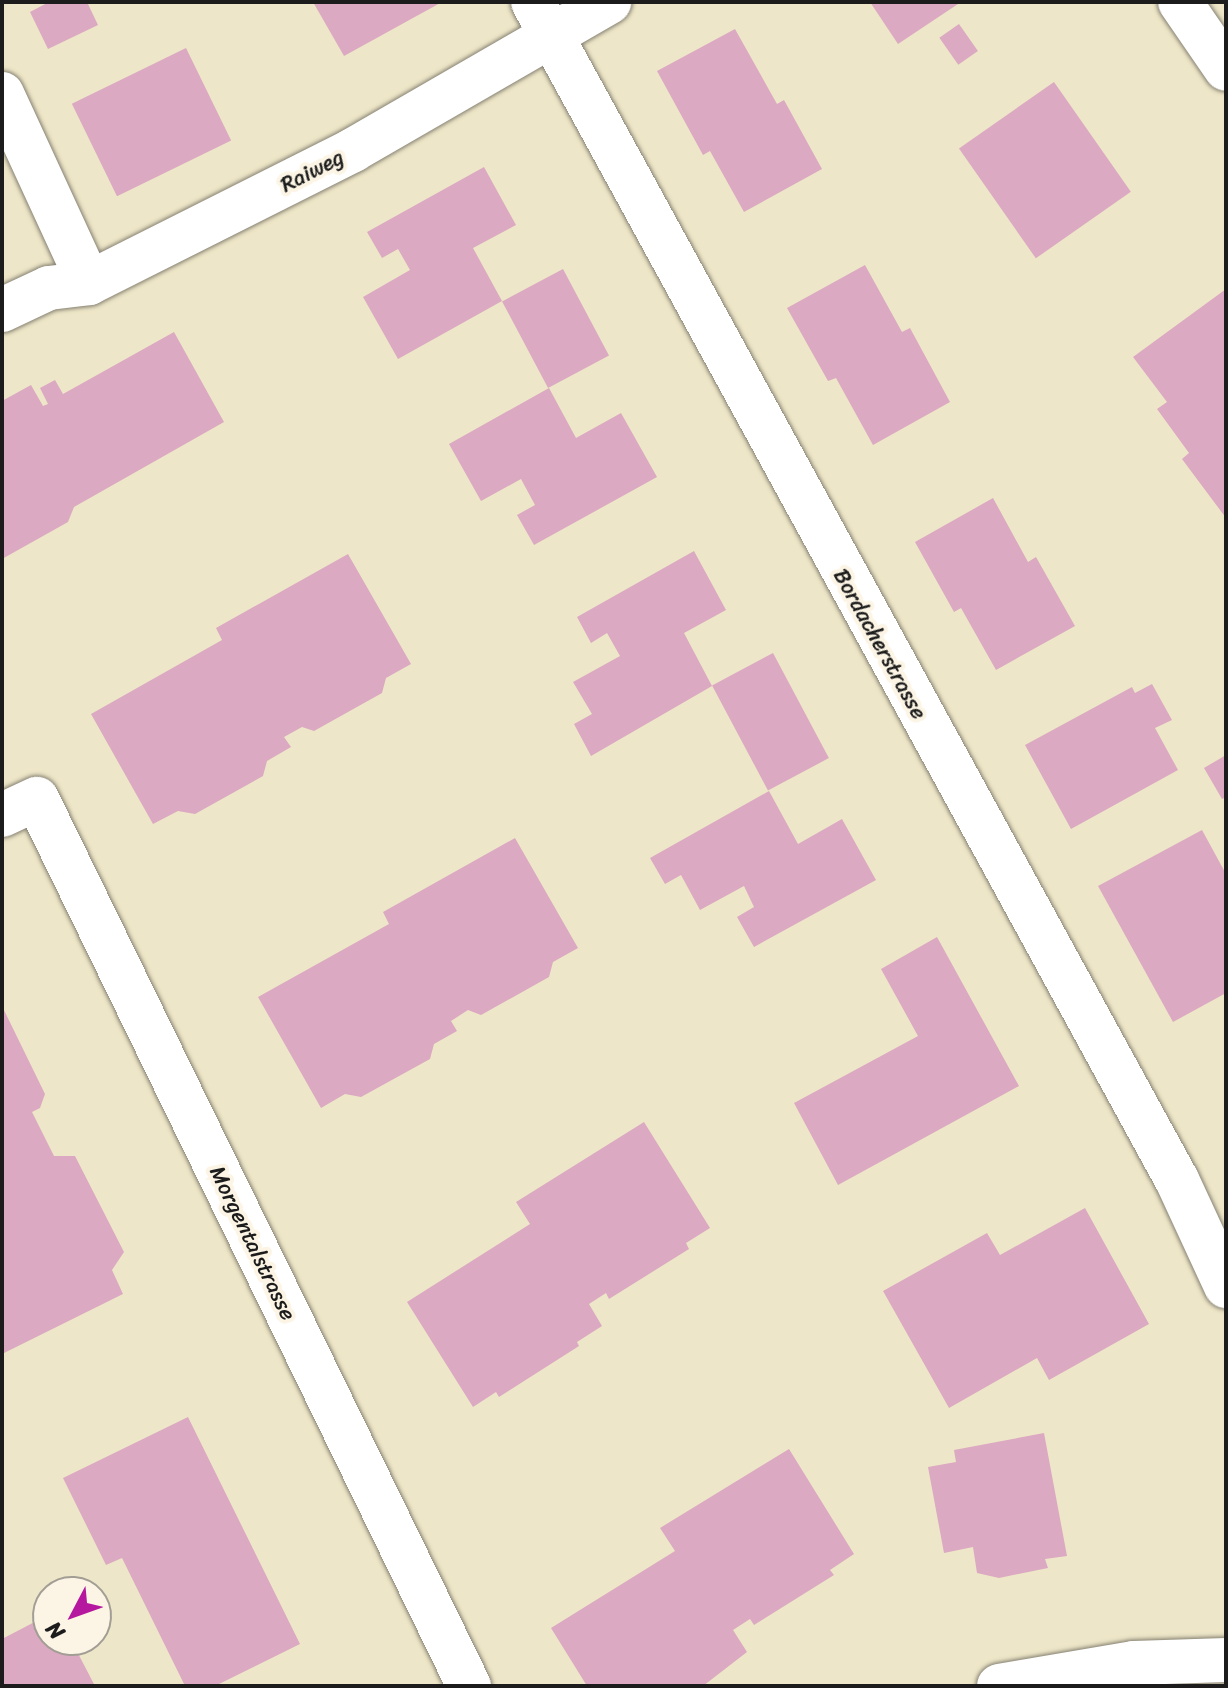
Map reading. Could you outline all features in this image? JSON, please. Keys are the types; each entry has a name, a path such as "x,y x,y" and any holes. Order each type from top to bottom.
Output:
{"street":[{"name":"Raiweg","path":"2,310 49,288 89,283 353,150 543,20 609,2"},
{"path":"1180,2 1226,69"},
{"name":"Bordacherstrasse","path":"543,20 1177,1180 1226,1286"},
{"path":"2,94 89,283"},
{"name":"Morgentalstrasse","path":"20,807 469,1686"},
{"path":"999,1686 1134,1663 1226,1660"}],"building":[{"path":"49,2 87,2 98,25 48,49 30,12"},
{"path":"313,2 442,2 344,56"},
{"path":"870,2 961,2 898,44"},
{"path":"959,24 978,51 958,65 939,38"},
{"path":"735,29 777,104 784,100 822,169 744,212 710,151 703,155 657,71"},
{"path":"186,48 231,141 117,196 72,104"},
{"path":"1054,82 1131,192 1036,258 959,149"},
{"path":"484,167 516,225 473,248 502,301 398,359 363,297 410,270 398,249 382,258 367,232"},
{"path":"865,265 902,332 910,328 950,402 873,445 836,378 828,381 787,308"},
{"path":"563,269 609,356 548,388 502,301"},
{"path":"1226,289 1226,518 1182,459 1189,453 1157,409 1167,402 1133,357"},
{"path":"174,332 224,422 74,507 68,522 2,559 2,401 31,385 43,406 48,404 40,388 55,380 63,394"},
{"path":"549,388 576,438 621,413 657,477 534,545 517,515 535,505 521,479 481,501 449,444"},
{"path":"993,498 1028,562 1036,557 1075,626 996,670 961,608 954,612 915,542"},
{"path":"694,551 726,610 684,633 712,686 591,756 574,724 592,714 573,682 620,656 607,633 591,643 577,617"},
{"path":"348,554 411,664 386,678 382,693 314,731 302,727 284,737 291,747 267,761 263,776 195,814 178,811 153,824 91,714 222,640 216,628"},
{"path":"773,653 829,758 768,790 712,685"},
{"path":"1152,684 1172,720 1155,728 1178,770 1071,829 1025,745 1132,687 1135,693"},
{"path":"1226,755 1226,797 1222,799 1204,768"},
{"path":"769,791 798,844 842,819 876,880 754,947 737,917 754,907 744,886 700,910 681,875 665,884 650,858"},
{"path":"1202,830 1226,874 1226,993 1173,1022 1098,886"},
{"path":"515,838 578,948 553,962 549,977 481,1015 468,1010 451,1021 457,1031 434,1044 430,1059 361,1097 345,1094 321,1108 258,997 389,924 383,912"},
{"path":"937,937 1019,1086 838,1185 794,1103 918,1036 881,969"},
{"path":"2,1006 45,1094 40,1108 32,1112 54,1156 75,1156 124,1252 112,1270 123,1294 2,1354"},
{"path":"644,1122 710,1228 686,1243 689,1249 609,1299 606,1293 589,1304 602,1326 577,1342 579,1346 499,1397 496,1392 473,1407 407,1302 530,1224 516,1202"},
{"path":"1085,1208 1149,1324 1049,1380 1037,1358 949,1408 883,1291 987,1233 1000,1255"},
{"path":"188,1417 300,1644 215,1686 185,1686 122,1558 106,1565 63,1478"},
{"path":"1044,1433 1067,1556 1045,1559 1048,1568 999,1578 977,1573 973,1547 944,1553 928,1467 956,1462 954,1450"},
{"path":"789,1449 854,1554 830,1570 834,1575 754,1625 750,1619 733,1630 747,1652 703,1686 587,1686 551,1628 675,1551 660,1528"},
{"path":"32,1623 32,1656 79,1656 95,1686 2,1686 2,1639"}]}
